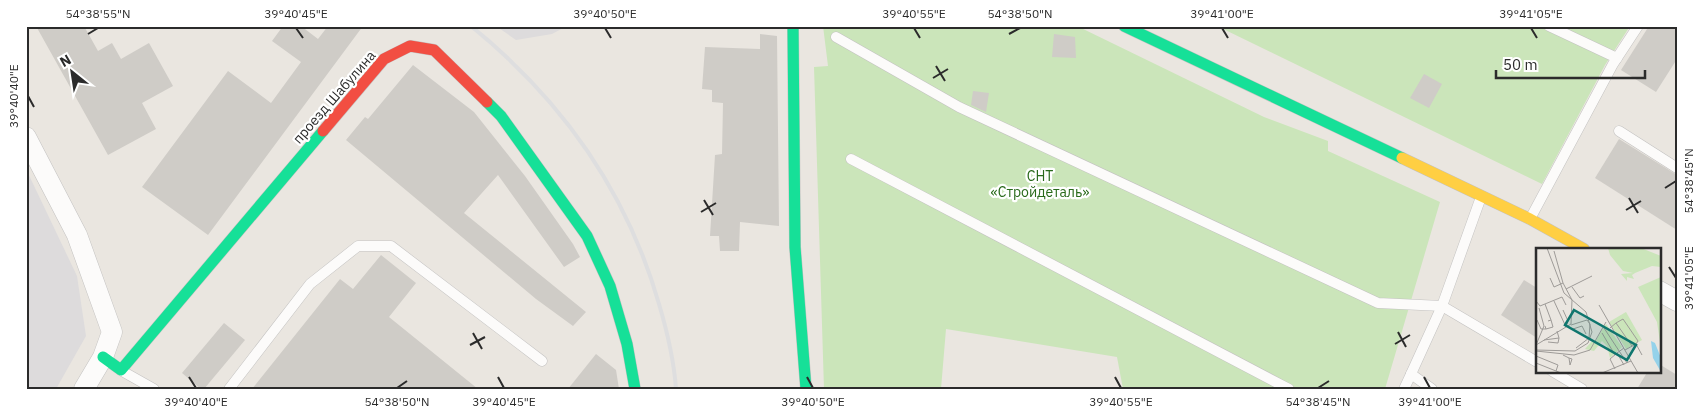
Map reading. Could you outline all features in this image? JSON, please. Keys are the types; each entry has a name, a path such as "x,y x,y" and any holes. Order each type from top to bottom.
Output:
{"street":[{"path":"793,26 795,247 806,389"},
{"path":"1124,26 1530,219 1582,248"},
{"name":"проезд Шабулина","path":"120,370 384,59 410,46 434,50 501,116 587,236 610,286 627,344 635,389"},
{"path":"26,136 77,235 112,332 103,357 84,389"},
{"path":"103,357 120,370"}],"lane":[{"path":"1549,26 1617,58"},
{"path":"1530,219 1617,58 1638,26"},
{"path":"836,37 959,107 1378,302 1442,306 1536,361"},
{"path":"1619,131 1677,168"},
{"path":"851,159 1289,389"},
{"path":"1404,389 1442,306 1482,197"},
{"path":"229,389 310,284 358,246 392,246 542,361"},
{"path":"120,370 154,389"},
{"path":"1554,372 1582,389"},
{"path":"1411,374 1432,389"}],"shaded area":[{"path":"496,26 567,26 552,34 516,40"},
{"path":"26,169 77,276 86,336 56,389 26,389"}],"green space":[{"name":"СНТ «Стройдеталь»","path":"823,26 1077,26 1264,117 1328,141 1328,151 1440,202 1385,389 1123,389 1117,357 946,329 941,389 824,389 814,67 828,66"},
{"path":"1217,26 1630,26 1605,65 1542,184"}],"building":[{"path":"36,26 84,26 98,51 112,43 121,59 149,43 173,86 142,103 156,129 108,155"},
{"path":"283,26 301,26 318,39 328,26 363,26 208,235 142,187 228,71 271,103 301,62 272,41"},
{"path":"1649,26 1670,26 1677,31 1677,59 1656,92 1621,70"},
{"path":"760,34 777,36 779,226 740,222 739,251 720,251 719,236 710,236 715,155 722,154 723,103 712,102 712,90 702,89 705,47 760,49"},
{"path":"1054,34 1075,37 1076,58 1052,57"},
{"path":"413,65 474,112 525,176 573,244 580,257 564,267 498,175 464,213 586,312 573,326 536,299 346,140 365,117 368,119"},
{"path":"1424,74 1442,84 1429,108 1410,98"},
{"path":"973,91 989,93 986,112 971,105"},
{"path":"1619,139 1677,175 1677,230 1595,178"},
{"path":"381,255 416,283 389,317 478,389 252,389 340,279 353,289"},
{"path":"1524,280 1536,287 1536,337 1501,315"},
{"path":"224,323 245,340 204,389 201,389 182,373"},
{"path":"596,354 616,370 619,389 568,389"},
{"path":"1660,365 1677,375 1677,389 1637,389 1647,372 1660,372"}],"railway":[{"path":"471,26 504,54 534,84 587,150 609,186 629,224 659,304 670,346 676,389"}],"traffic: fast":[{"path":"793,26 795,247 806,389"},
{"path":"1124,26 1402,158"},
{"path":"487,102 501,116 587,236 610,286 627,344 635,389"},
{"path":"103,357 121,370 323,131"}],"traffic: slow":[{"path":"1402,158 1530,219 1582,248"}],"traffic: jam":[{"path":"323,131 384,59 410,46 434,50 487,102"}]}
